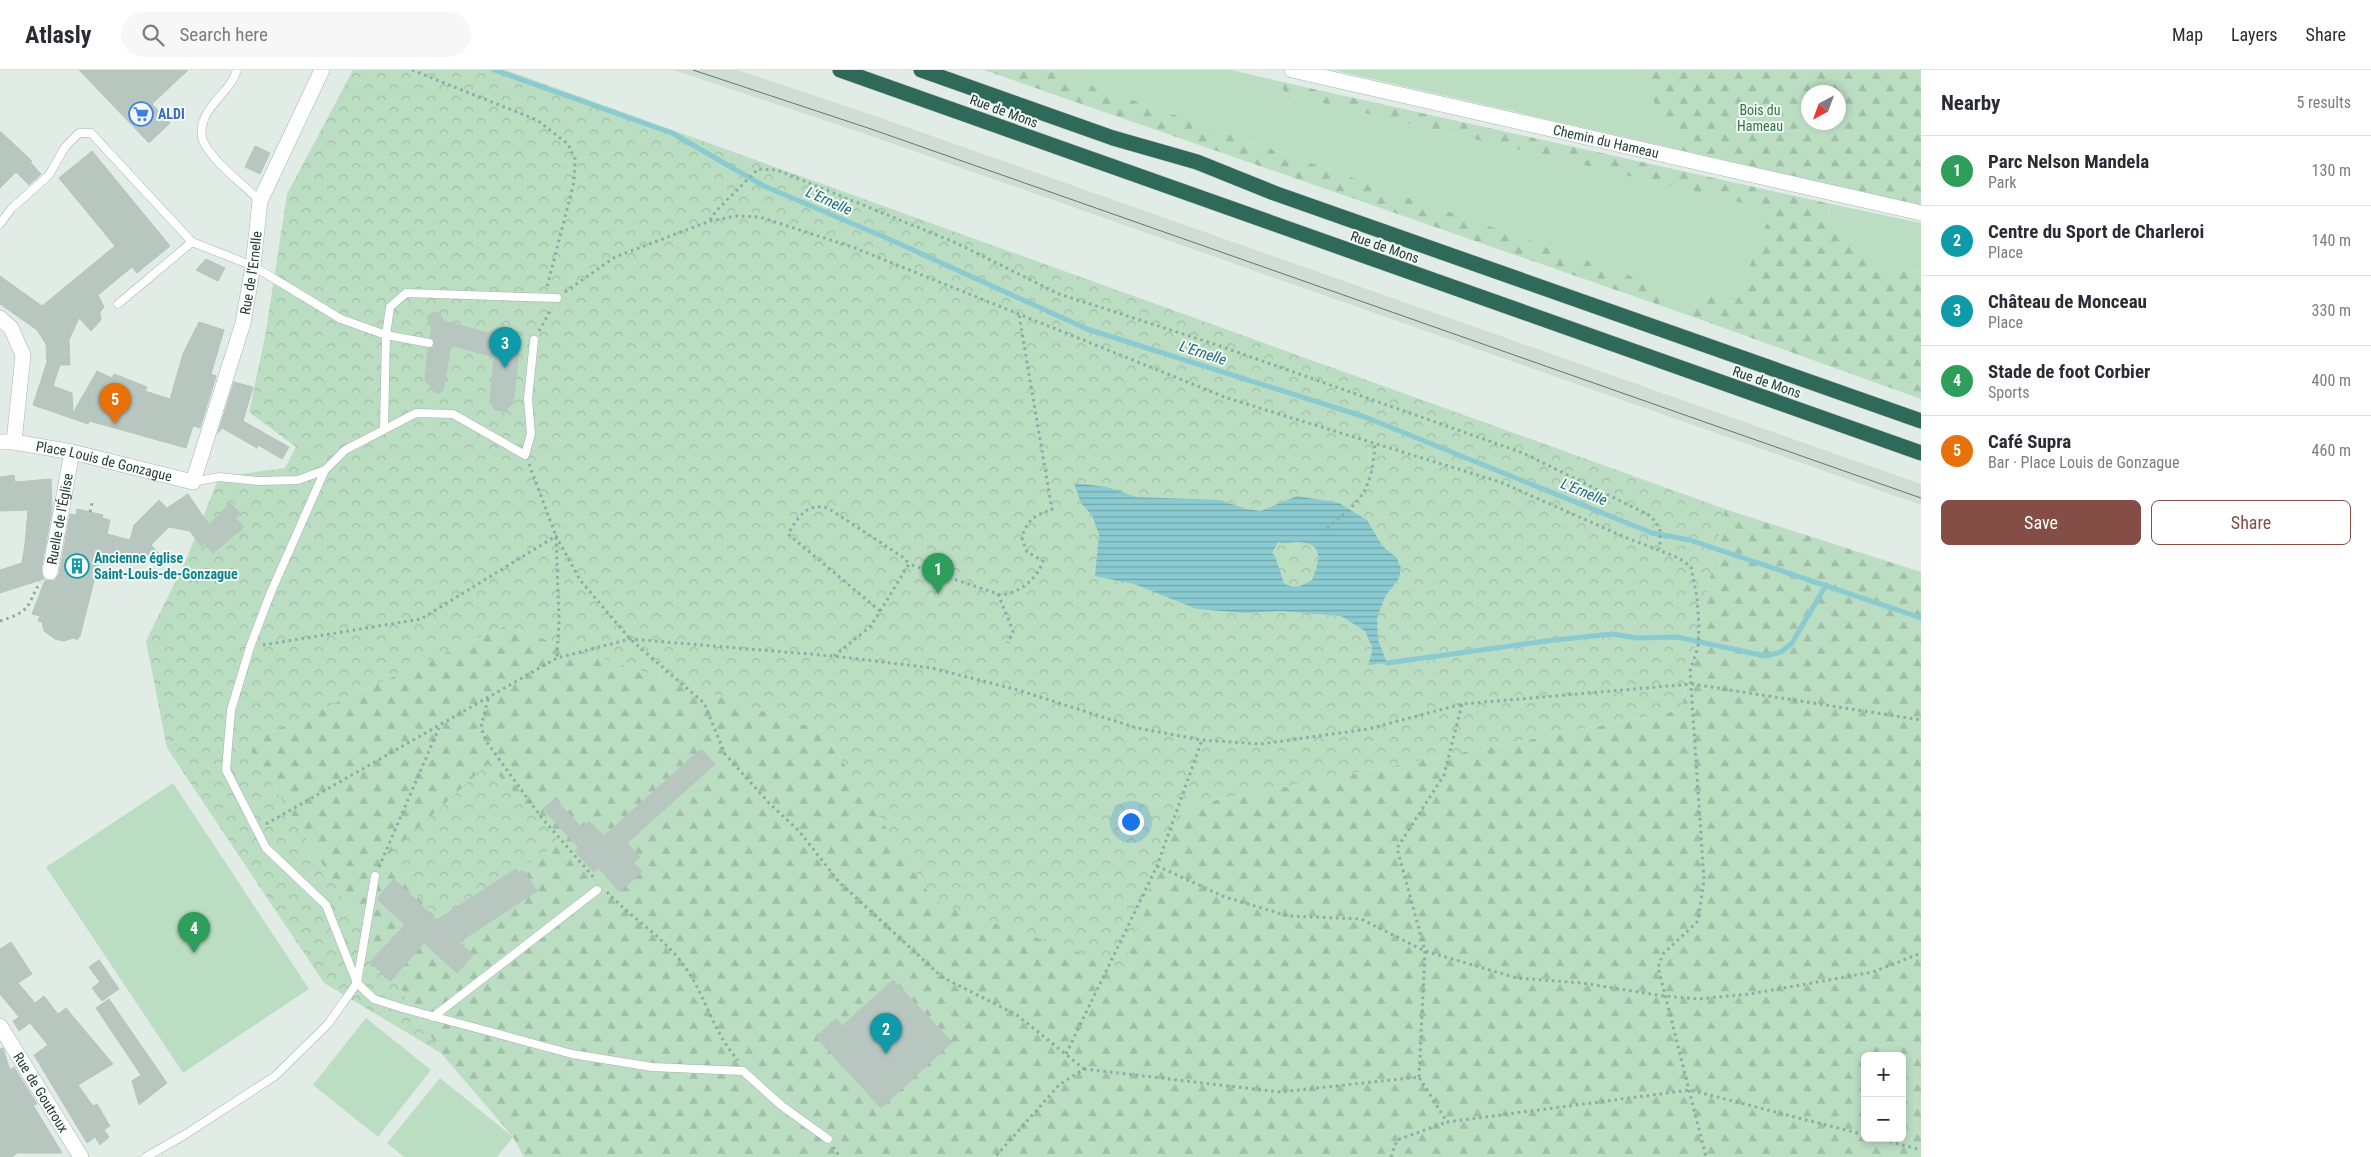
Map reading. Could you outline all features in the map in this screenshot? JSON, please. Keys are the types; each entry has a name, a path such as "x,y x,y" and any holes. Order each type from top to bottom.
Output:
{"highway":[{"name":"Rue de Mons","path":"840,70 1921,453"},
{"name":"Rue de Mons","path":"921,70 1113,138 1198,162 1274,194 1921,421"}],"street":[{"name":"Rue de l'Ernelle","path":"194,482 243,323 253,266 260,201 322,70"},
{"name":"Chemin du Hameau","path":"1292,70 1921,213"},
{"path":"0,318 11,328 23,355 7,442"},
{"name":"Place Louis de Gonzague","path":"7,442 72,452 194,482"},
{"name":"Ruelle de l'Église","path":"50,572 72,452"},
{"name":"Rue de Goutroux","path":"0,1026 82,1157"}],"lane":[{"path":"237,70 232,85 206,114 202,127 202,139 210,152 260,201"},
{"path":"0,224 49,175 65,147 79,133 92,133 192,242 253,266 341,319 386,334 429,343"},
{"path":"118,304 192,242"},
{"path":"384,428 386,334 390,307 406,293 557,298"},
{"path":"534,340 528,399 532,434 525,455 453,414 416,413 345,450 325,470 271,592 250,647 231,710 226,770 266,848 326,905 357,983 374,999 432,1017 572,1054 652,1067 743,1071 782,1106 828,1139"},
{"path":"194,482 219,477 258,481 298,480 325,470"},
{"path":"146,1157 186,1134 275,1076 328,1024 357,983 375,876"},
{"path":"432,1017 600,887"}],"path":[{"path":"412,70 537,120 568,144 575,159 574,182 545,298"},
{"path":"710,221 716,211 758,169 777,170 954,242 1059,294 1217,345 1523,452 1639,508 1651,516 1660,529 1660,549"},
{"path":"534,340 557,298 615,257 710,221 737,216 760,217 855,248 1227,398 1500,482 1627,538 1660,549 1679,558 1691,567 1697,597 1698,647 1690,671 1704,880 1698,921 1663,954 1658,968 1706,1157"},
{"path":"880,611 788,534 806,510 814,506 828,508 890,548 909,564 998,594 1011,594 1022,588 1041,568 1043,561 1027,552 1022,538 1028,522 1039,513 1052,510 1020,315"},
{"path":"1327,528 1350,510 1364,492 1372,474 1375,443"},
{"path":"525,455 556,536 580,580 630,639 704,703 725,754 770,804 799,831 839,882 942,976 1017,1014 1084,1069 1280,1092 1419,1077"},
{"path":"90,512 92,503"},
{"path":"250,647 421,619 556,536"},
{"path":"556,536 559,619 557,658"},
{"path":"834,656 870,626 909,564"},
{"name":"Ruelle de l'Église","path":"0,621 29,607 39,583 50,572"},
{"path":"998,594 1013,631 1008,643"},
{"path":"256,830 557,658 630,639 834,656 932,668 975,678 1137,728 1202,740 1261,744 1368,729 1462,704 1692,684 1921,720"},
{"path":"488,698 481,727 486,741 541,817 600,887 651,929 688,972 728,1048 740,1061"},
{"path":"1447,1122 1419,1077 1425,951 1397,848 1444,775 1462,704"},
{"path":"375,876 440,726"},
{"path":"1066,1054 1157,866 1202,740"},
{"path":"1157,866 1225,897 1288,916 1360,919 1425,951 1517,978 1582,983 1664,996 1698,999 1750,994 1873,972 1921,953"},
{"path":"995,1157 1059,1085 1084,1069"},
{"path":"1391,1157 1397,1140 1447,1122 1690,1090 1861,1134"},
{"path":"1892,1142 1921,1150"}],"shaded area":[{"path":"673,70 738,70 875,116 1921,484 1921,505 868,135"}],"green space":[{"path":"353,70 506,70 1725,509 1681,710 1186,806 1157,866 1123,968 935,902 823,731 505,626 246,743 441,1053 324,983 167,748 146,641 185,562 219,477 285,468 296,447 249,412 265,337 287,194"},
{"path":"984,70 1048,70 1665,288 1659,305"},
{"path":"1048,70 1232,70 1282,82 1284,94 1773,210 1735,303 1708,296 1685,314 1659,305 1664,288"},
{"path":"1333,70 1636,70 1681,150"},
{"name":"Bois du Hameau","path":"1636,70 1921,70 1921,205 1681,150"},
{"path":"1282,82 1831,204 1827,223 1888,267 1921,272 1921,399 1685,314 1708,296 1735,303 1772,210 1284,94"},
{"path":"1831,204 1921,223 1921,272 1888,267 1827,223"},
{"path":"1725,509 1921,572 1921,1157 524,1157 513,1137 441,1053 246,743 505,626 823,731 935,902 1157,866 1186,806 1681,710"},
{"path":"488,764 560,843 437,920 387,856"},
{"path":"173,783 309,989 183,1073 46,867"},
{"path":"366,1018 431,1070 378,1137 313,1085"},
{"path":"440,1078 513,1137 497,1157 404,1157 387,1143"}],"water":[{"path":"1074,483 1107,487 1136,497 1220,500 1246,509 1261,511 1297,496 1339,503 1367,520 1383,547 1396,557 1401,568 1399,578 1385,597 1377,617 1378,640 1387,663 1368,665 1373,649 1365,631 1341,616 1280,611 1245,613 1197,609 1134,584 1095,576 1099,535 1092,515 1081,503","holes":["1278,542 1307,543 1317,550 1318,561 1312,580 1298,586 1284,583 1275,556 1272,553"]}],"building":[{"name":"ALDI","path":"79,70 188,70 152,104 170,123 149,143"},
{"path":"0,131 32,161 30,162 41,174 29,185 16,172 0,188"},
{"path":"255,146 270,153 260,174 245,167"},
{"path":"92,151 170,246 137,273 132,267 98,295 104,307 100,312 101,320 91,331 79,318 69,340 70,365 60,365 53,386 72,393 73,413 97,371 112,378 114,374 147,387 145,391 170,399 183,354 199,322 224,330 211,374 216,376 200,428 193,426 186,448 89,421 88,424 33,405 47,362 46,344 37,330 0,304 0,276 42,306 115,246 59,178"},
{"path":"206,259 225,268 218,281 196,270"},
{"path":"435,312 439,313 444,321 488,333 499,327 507,333 517,334 520,339 514,397 512,404 505,411 495,410 490,402 494,357 451,345 443,390 439,393 434,392 425,380 428,349 435,344 430,338 432,329 427,318"},
{"path":"234,382 253,387 243,421 289,447 282,459 258,445 257,448 222,428 218,433"},
{"path":"14,475 15,482 51,479 52,510 41,570 44,579 0,593 0,570 22,563 25,544 28,510 0,511 0,477"},
{"path":"188,494 209,525 230,503 240,513 235,518 244,527 213,553 205,543 201,546 190,531 169,527 151,545 167,562 134,555 132,565 100,557 80,636 77,640 74,638 63,641 55,639 44,631 42,622 38,621 40,616 32,614 45,580 54,581 59,574 70,514 76,515 77,509 103,515 102,518 110,520 107,534 130,540 134,525 159,500 167,508"},
{"path":"701,749 715,764 627,843 640,857 634,863 642,871 620,892 599,868 594,872 575,851 579,848 543,809 555,799 582,828 589,821 604,836"},
{"path":"516,869 519,873 523,870 537,891 459,942 473,955 457,973 424,943 390,981 370,962 405,925 377,899 394,879 437,920"},
{"path":"11,942 32,974 18,983 35,1003 44,996 58,1014 66,1008 113,1064 78,1085 93,1106 97,1104 110,1126 104,1130 109,1137 100,1145 95,1137 87,1143 34,1055 48,1045 30,1023 19,1031 13,1021 19,1017 0,994 0,949"},
{"path":"99,960 119,989 102,1001 92,988 100,982 89,967"},
{"path":"893,980 952,1042 881,1108 816,1037 836,1019 842,1026"},
{"path":"109,999 167,1083 139,1105 132,1081 141,1075 96,1008"},
{"path":"3,1048 10,1070 14,1067 37,1104 33,1105 62,1153 17,1153 12,1157 0,1157 0,1049"}],"waterway":[{"name":"L'Ernelle","path":"494,70 672,133 764,186 891,240 1087,329 1365,417 1652,533 1690,540 1921,618"},
{"path":"1387,663 1612,634 1638,638 1677,637 1765,656 1781,652 1792,643 1826,585"}],"tram line":[{"path":"693,70 871,129 1921,498"}],"place":[{"name":"ALDI","path":"141,114"},
{"name":"Château de Monceau","path":"505,368"},
{"name":"Café Supra","path":"115,424"},
{"name":"Ancienne église Saint-Louis-de-Gonzague","path":"77,566"},
{"name":"Parc Nelson Mandela","path":"938,594"},
{"name":"Stade de foot Corbier","path":"194,953"},
{"name":"Centre du Sport de Charleroi","path":"886,1054"}]}
